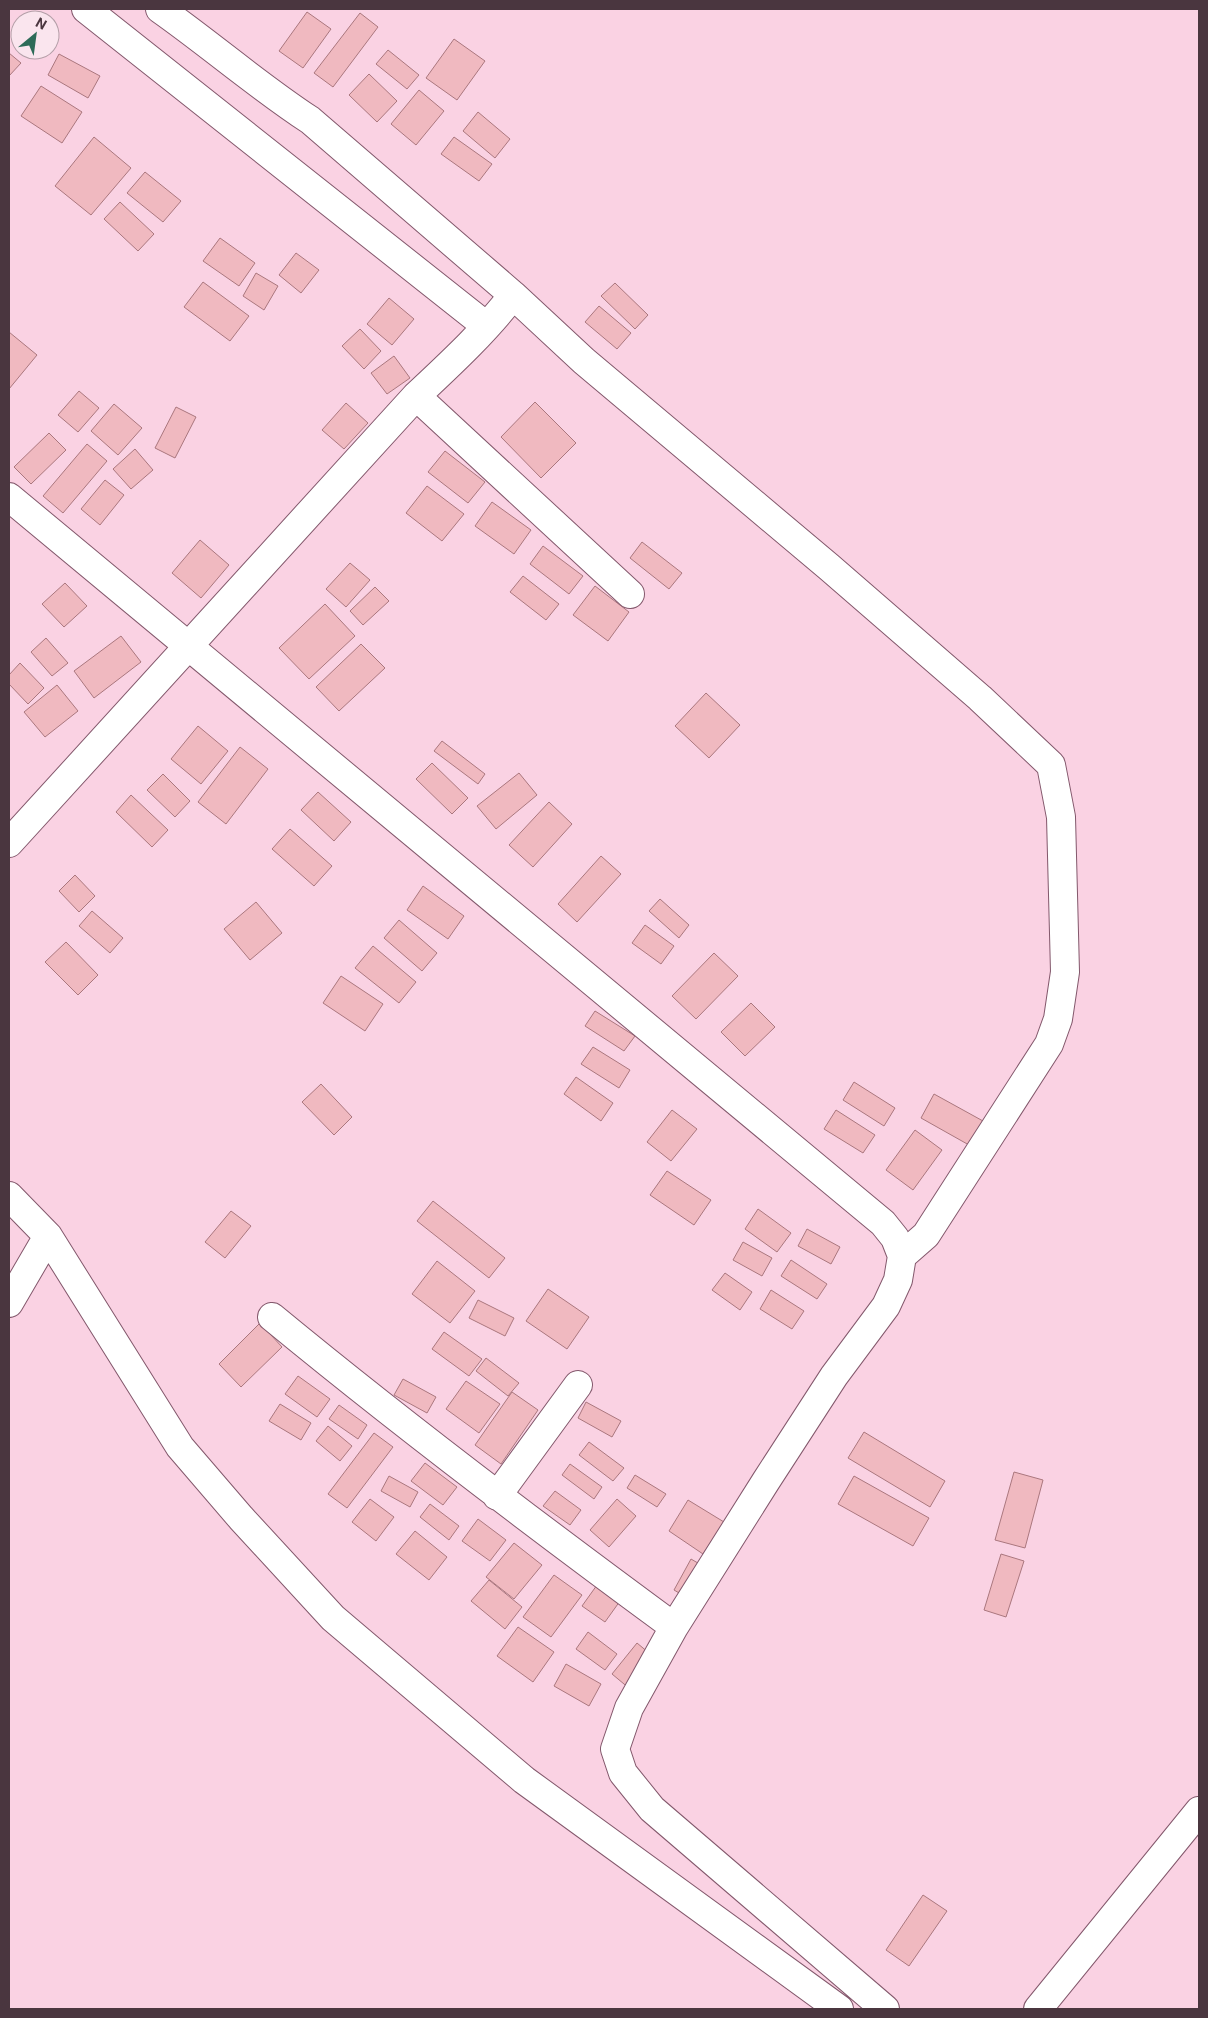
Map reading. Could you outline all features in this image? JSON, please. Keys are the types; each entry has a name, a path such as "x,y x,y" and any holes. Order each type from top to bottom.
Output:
{"street":[{"path":"86,9 500,310 584,361 830,567 980,698 1051,765 1061,816 1064,894 1065,972 1058,1019 1049,1044 1022,1089 926,1235 902,1256"},
{"path":"160,9 209,44 276,98 310,120 500,310"},
{"path":"9,843 416,396 455,360 500,310"},
{"path":"416,396 630,594"},
{"path":"9,498 883,1223 895,1238 902,1256 898,1280 886,1306 829,1384 674,1628 629,1708 615,1749 623,1773 652,1809 885,2009"},
{"path":"9,1196 48,1236 180,1447 241,1518 333,1618 524,1780 839,2009"},
{"path":"9,1303 48,1236"},
{"path":"272,1317 378,1405 674,1628"},
{"path":"497,1496 578,1385"},
{"path":"1038,2009 1199,1812"}],"building":[{"path":"307,12 331,29 303,68 279,51"},
{"path":"360,13 378,27 333,87 314,73"},
{"path":"454,39 485,61 457,100 426,78"},
{"path":"388,50 419,75 407,89 376,64"},
{"path":"9,53 10,60 17,60 21,63 9,76"},
{"path":"60,55 100,76 88,98 48,75 56,60 60,60"},
{"path":"369,74 397,101 377,122 349,95"},
{"path":"41,86 82,112 62,143 21,116"},
{"path":"419,90 444,111 416,145 391,124"},
{"path":"478,112 510,139 495,158 463,131"},
{"path":"94,137 131,168 91,215 55,186"},
{"path":"454,137 492,164 479,181 441,154"},
{"path":"145,172 181,201 163,222 127,193"},
{"path":"120,202 154,234 138,251 104,219"},
{"path":"220,238 255,263 239,286 203,261"},
{"path":"296,253 319,270 301,293 279,275"},
{"path":"256,273 278,286 264,310 243,296"},
{"path":"203,282 249,316 230,341 184,307"},
{"path":"615,283 648,315 635,329 601,296"},
{"path":"389,298 414,319 392,345 367,324"},
{"path":"599,306 631,333 617,349 585,322"},
{"path":"360,329 381,351 364,369 342,346"},
{"path":"9,332 37,355 9,389"},
{"path":"394,356 410,378 387,394 371,373"},
{"path":"79,391 99,408 78,432 58,415"},
{"path":"535,402 576,443 541,478 501,437"},
{"path":"346,403 368,423 344,449 322,430"},
{"path":"114,404 142,428 118,455 91,431"},
{"path":"176,407 196,417 175,458 155,448"},
{"path":"49,433 66,450 31,484 14,467"},
{"path":"87,444 107,461 63,513 43,496"},
{"path":"135,449 153,470 131,489 113,469"},
{"path":"445,451 485,482 468,503 428,472"},
{"path":"105,480 124,495 100,525 81,509"},
{"path":"427,486 464,514 442,541 406,513"},
{"path":"492,502 531,530 514,554 475,526"},
{"path":"200,540 229,565 201,598 172,573"},
{"path":"642,542 682,573 669,589 630,558"},
{"path":"543,546 583,576 569,594 530,564"},
{"path":"350,563 370,580 346,607 326,589"},
{"path":"523,576 559,604 546,620 510,592"},
{"path":"65,583 87,606 64,627 42,604"},
{"path":"595,586 629,612 608,641 573,615"},
{"path":"375,587 389,601 363,625 350,611"},
{"path":"325,604 355,636 309,679 279,648"},
{"path":"121,636 141,662 94,698 74,671"},
{"path":"46,638 68,663 52,676 31,652"},
{"path":"361,644 385,668 339,711 316,687"},
{"path":"20,663 44,688 28,704 9,684 9,675"},
{"path":"57,685 78,711 45,737 24,712"},
{"path":"706,693 740,725 709,758 675,726"},
{"path":"198,726 228,751 201,784 171,759"},
{"path":"442,741 485,774 478,784 434,751"},
{"path":"240,747 268,769 226,824 198,802"},
{"path":"432,763 468,798 452,814 416,779"},
{"path":"519,773 537,795 496,829 477,806"},
{"path":"163,774 190,801 175,817 147,790"},
{"path":"318,792 351,822 334,841 301,810"},
{"path":"131,795 168,830 152,847 116,812"},
{"path":"549,802 572,824 533,867 509,845"},
{"path":"290,829 332,866 314,886 272,849"},
{"path":"601,856 621,874 577,922 558,904"},
{"path":"75,875 95,896 79,912 59,891"},
{"path":"423,886 464,916 448,939 407,910"},
{"path":"660,899 689,925 679,938 649,911"},
{"path":"256,902 282,933 250,960 224,929"},
{"path":"92,911 123,938 110,953 79,926"},
{"path":"399,920 437,953 422,971 384,938"},
{"path":"645,925 674,946 661,964 632,943"},
{"path":"66,942 98,975 78,995 45,962"},
{"path":"373,946 416,982 399,1003 355,968"},
{"path":"714,953 738,976 696,1019 672,996"},
{"path":"341,976 383,1004 365,1031 323,1003"},
{"path":"751,1003 775,1027 745,1056 721,1032"},
{"path":"595,1011 635,1036 624,1051 585,1026"},
{"path":"593,1047 630,1070 619,1088 581,1064"},
{"path":"576,1077 613,1103 601,1121 564,1094"},
{"path":"854,1082 895,1108 884,1126 843,1100"},
{"path":"321,1084 352,1117 334,1135 302,1102"},
{"path":"934,1094 983,1121 969,1145 921,1118"},
{"path":"672,1110 697,1129 671,1161 647,1142"},
{"path":"836,1110 875,1135 863,1153 824,1129"},
{"path":"915,1130 942,1150 913,1190 886,1170"},
{"path":"667,1171 711,1200 694,1225 650,1195"},
{"path":"433,1201 505,1258 489,1278 417,1221"},
{"path":"758,1209 791,1233 777,1252 745,1229"},
{"path":"231,1211 251,1226 225,1258 205,1242"},
{"path":"807,1229 840,1247 831,1264 798,1246"},
{"path":"743,1242 772,1258 762,1276 733,1260"},
{"path":"791,1260 827,1284 817,1299 781,1276"},
{"path":"437,1261 475,1291 450,1323 412,1294"},
{"path":"725,1273 752,1292 740,1310 712,1290"},
{"path":"548,1289 589,1317 567,1349 526,1321"},
{"path":"771,1290 804,1311 792,1329 760,1309"},
{"path":"478,1300 514,1318 505,1336 469,1318"},
{"path":"260,1323 282,1347 241,1387 219,1364"},
{"path":"444,1332 482,1359 469,1376 432,1349"},
{"path":"486,1358 519,1383 508,1396 476,1371"},
{"path":"298,1376 330,1399 317,1417 285,1394"},
{"path":"403,1379 436,1397 427,1413 394,1395"},
{"path":"466,1381 500,1404 479,1433 446,1409"},
{"path":"512,1392 538,1410 501,1464 475,1445"},
{"path":"586,1402 621,1421 612,1437 578,1418"},
{"path":"280,1404 311,1423 301,1440 269,1421"},
{"path":"339,1405 367,1425 358,1439 329,1419"},
{"path":"328,1426 352,1446 340,1461 316,1441"},
{"path":"864,1432 945,1481 930,1507 848,1458"},
{"path":"374,1433 393,1447 347,1508 328,1494"},
{"path":"589,1442 624,1468 613,1481 579,1455"},
{"path":"425,1463 457,1487 443,1505 411,1481"},
{"path":"570,1464 602,1487 594,1499 562,1475"},
{"path":"1014,1472 1043,1480 1025,1548 995,1540"},
{"path":"635,1475 666,1494 657,1507 627,1488"},
{"path":"389,1476 418,1492 410,1507 381,1491"},
{"path":"854,1476 929,1518 913,1546 838,1504"},
{"path":"555,1491 581,1510 570,1525 543,1506"},
{"path":"370,1499 394,1517 376,1541 352,1522"},
{"path":"617,1499 636,1516 609,1547 590,1530"},
{"path":"688,1500 724,1522 703,1554 669,1531"},
{"path":"430,1504 459,1526 449,1540 420,1517"},
{"path":"478,1519 506,1540 490,1561 462,1541"},
{"path":"415,1531 447,1557 429,1580 396,1554"},
{"path":"514,1543 542,1565 514,1599 486,1577"},
{"path":"1001,1554 1024,1561 1006,1617 984,1610"},
{"path":"691,1559 703,1566 686,1597 674,1590"},
{"path":"554,1575 582,1595 551,1637 523,1617"},
{"path":"489,1580 522,1607 505,1629 471,1601"},
{"path":"597,1585 620,1601 605,1622 582,1606"},
{"path":"518,1627 554,1652 533,1682 497,1656"},
{"path":"588,1632 617,1654 605,1670 576,1649"},
{"path":"637,1643 655,1658 630,1689 612,1674"},
{"path":"566,1664 601,1684 589,1706 554,1686"},
{"path":"923,1895 947,1911 909,1966 886,1950"}]}
